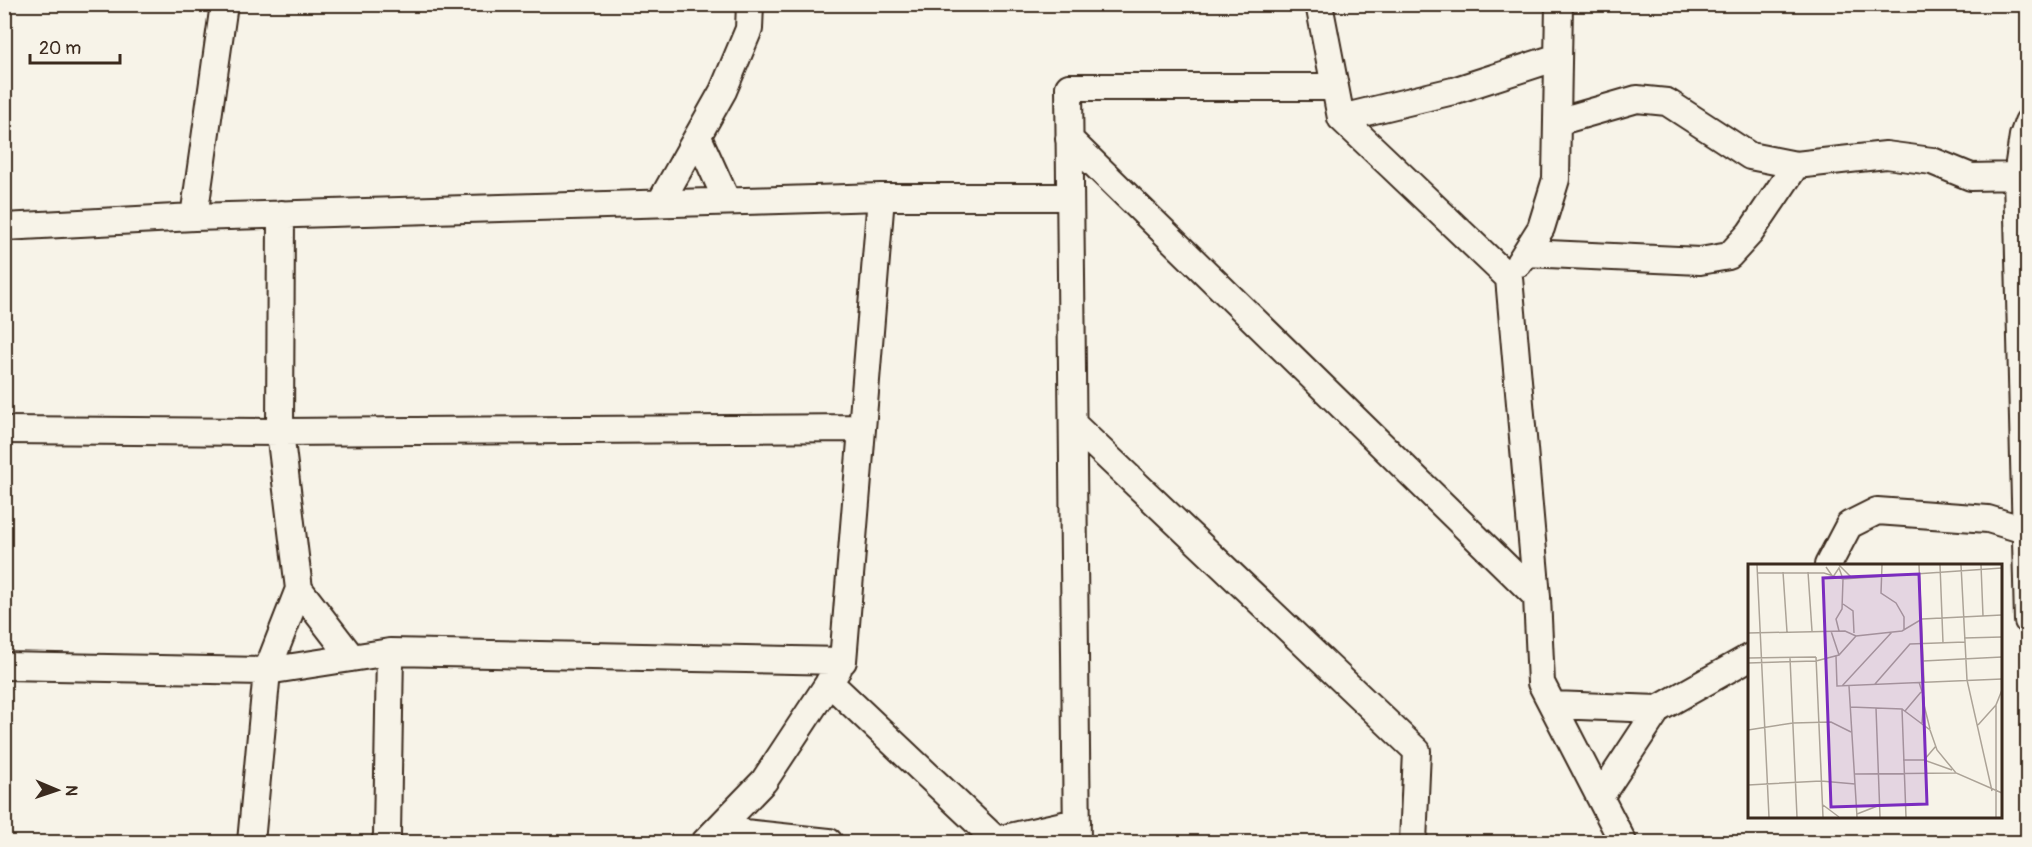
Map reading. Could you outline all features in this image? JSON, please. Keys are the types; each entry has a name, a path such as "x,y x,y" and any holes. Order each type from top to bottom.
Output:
{"street":[{"path":"194,218 224,4"},
{"path":"660,203 723,91 749,29 750,4"},
{"path":"1319,4 1341,118 1509,278"},
{"path":"1559,4 1556,180 1541,228 1509,278 1537,597 1541,683 1623,843"},
{"path":"1341,118 1453,91 1558,57"},
{"path":"829,682 992,842 1077,832 1069,87 1335,87"},
{"path":"1557,122 1637,99 1667,102 1750,156 1796,165 1886,155 1932,161 1971,177 2022,174"},
{"path":"2028,122 2023,136 2022,174 2028,621"},
{"path":"698,136 727,201"},
{"path":"1069,139 1537,597"},
{"path":"1526,253 1700,261 1729,256 1750,232 1796,165"},
{"path":"4,226 281,214 727,201 881,197 1070,197"},
{"path":"711,836 764,781 843,661 881,197"},
{"path":"251,843 267,671 299,589 280,432 281,214"},
{"path":"1073,424 1417,751 1413,843"},
{"path":"4,430 280,432 862,428"},
{"path":"1829,564 1849,525 1877,511 1988,519 2026,531"},
{"path":"299,589 352,658"},
{"path":"4,666 267,671 390,652 843,661"},
{"path":"388,840 390,652"},
{"path":"1600,797 1658,709 1748,658"},
{"path":"1553,705 1658,709"},
{"path":"711,836 828,843"}]}
